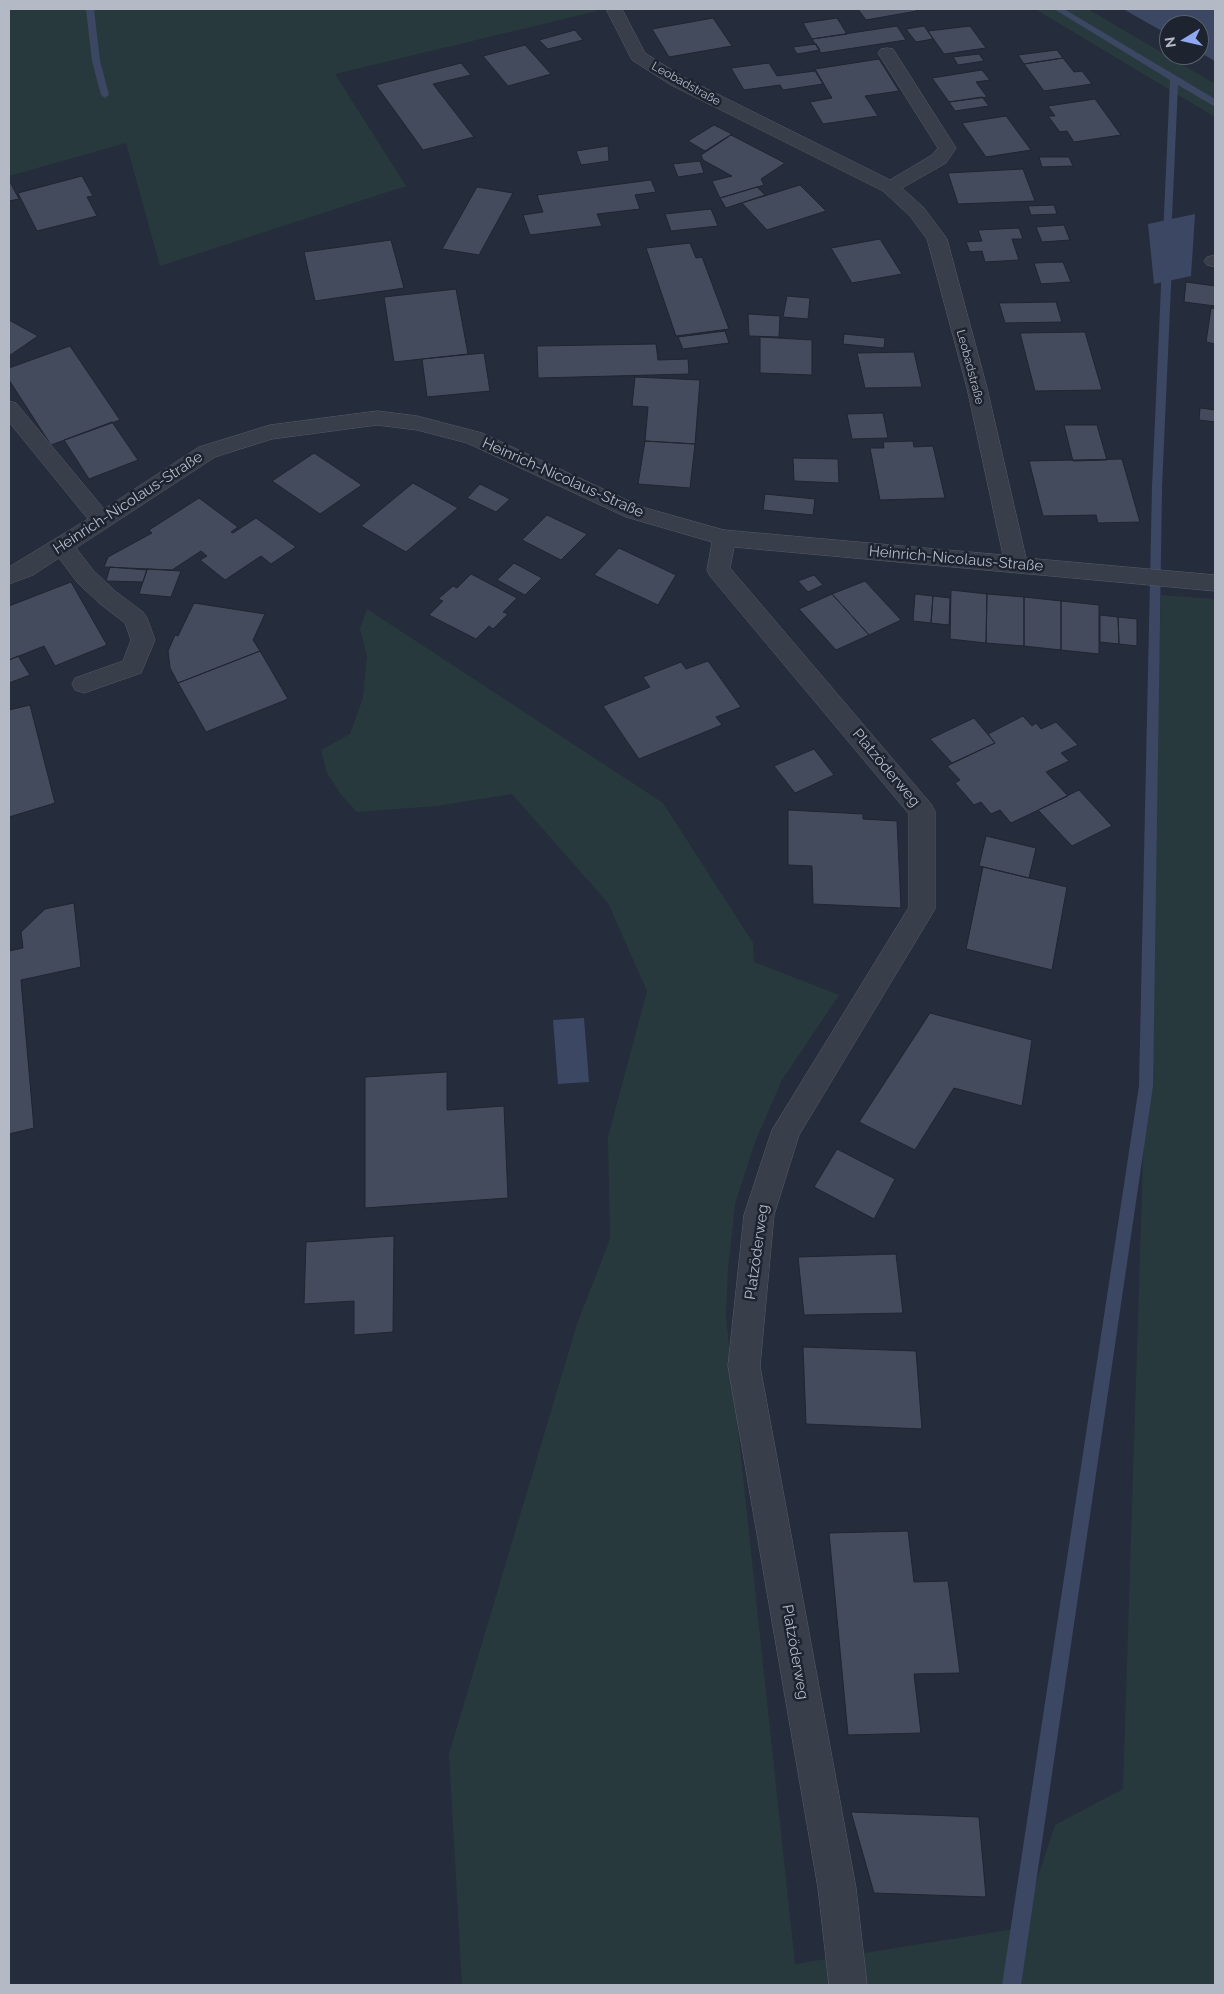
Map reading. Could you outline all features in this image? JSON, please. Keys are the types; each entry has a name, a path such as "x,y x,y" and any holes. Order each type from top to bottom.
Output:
{"street":[{"name":"Leobadstraße","path":"614,9 638,56 677,82 890,187 917,212 937,239 977,388 1016,564"},
{"path":"887,53 947,148 939,159 890,187"},
{"path":"9,408 102,521"},
{"name":"Heinrich-Nicolaus-Straße","path":"9,576 102,521 207,452 270,432 377,418 416,423 474,438 634,512 724,538 1215,583"},
{"name":"Platzöderweg","path":"724,538 718,570 922,811 922,909 786,1130 759,1215 744,1366 837,1888 848,1985"},
{"path":"62,546 85,576 107,598 135,618 143,640 133,667 84,684"}],"shaded area":[{"path":"9,9 596,9 597,11 335,74 406,186 160,266 126,143 9,176"},
{"path":"1035,9 1088,9 1159,51 1159,65 1183,65 1215,84 1215,117"},
{"path":"1161,595 1215,599 1215,1985 462,1985 449,1754 577,1324 610,1239 608,1137 647,991 608,903 512,794 437,806 357,812 342,796 327,773 321,750 350,734 363,698 367,656 360,629 367,609 663,803 753,943 754,962 839,995 782,1080 755,1142 735,1204 728,1269 726,1317 795,1964 1021,1928 1055,1825 1123,1789"}],"water":[{"path":"1123,9 1215,9 1215,61 1209,58 1209,15 1159,15 1159,29"},
{"path":"1195,214 1191,276 1154,284 1148,224"},
{"path":"584,1018 589,1082 558,1084 553,1020"}],"building":[{"path":"858,9 916,9 917,11 866,20"},
{"path":"713,18 732,46 669,57 652,29"},
{"path":"837,18 847,34 812,39 803,23"},
{"path":"897,26 906,40 821,53 812,39"},
{"path":"924,26 933,39 916,42 906,29"},
{"path":"970,26 986,48 944,54 928,31"},
{"path":"575,30 583,40 548,49 539,40"},
{"path":"816,44 820,50 797,54 793,47"},
{"path":"525,45 551,74 508,86 483,56"},
{"path":"1057,50 1063,58 1024,64 1018,55"},
{"path":"979,54 984,61 958,65 953,57"},
{"path":"1063,58 1074,72 1082,71 1092,84 1044,91 1024,64"},
{"path":"879,59 899,91 865,96 878,116 823,124 810,102 832,98 815,69"},
{"path":"461,63 471,75 433,84 474,137 423,150 376,85"},
{"path":"769,63 777,76 815,71 823,84 783,90 780,85 744,90 731,68"},
{"path":"982,70 990,80 976,82 987,97 949,102 932,78"},
{"path":"982,97 989,106 955,111 949,102"},
{"path":"1095,99 1121,135 1074,142 1067,131 1060,132 1048,116 1055,116 1048,106"},
{"path":"1006,116 1031,150 986,157 962,123"},
{"path":"714,125 732,134 705,151 688,141"},
{"path":"731,135 785,163 761,179 764,185 720,198 712,181 732,176 703,160 701,155"},
{"path":"608,146 609,161 581,165 576,151"},
{"path":"1039,157 1069,157 1073,166 1042,167"},
{"path":"700,161 704,173 678,177 673,164"},
{"path":"1023,169 1035,201 958,204 948,173"},
{"path":"82,176 93,196 87,197 97,216 37,231 18,193"},
{"path":"651,180 656,192 635,195 640,209 597,214 602,226 530,235 523,215 543,212 537,195"},
{"path":"10,182 19,199 9,201"},
{"path":"800,185 826,211 767,230 742,203"},
{"path":"477,187 513,193 479,255 442,249"},
{"path":"757,187 765,195 726,208 720,198"},
{"path":"1054,205 1057,214 1031,215 1028,206"},
{"path":"711,209 718,226 671,231 665,214"},
{"path":"1064,225 1070,240 1042,242 1036,227"},
{"path":"1019,228 1023,239 1012,239 1019,260 985,262 982,251 970,252 966,242 982,241 978,230"},
{"path":"880,239 902,274 852,283 831,248"},
{"path":"391,240 404,288 315,301 304,252"},
{"path":"690,243 696,258 702,257 729,329 676,336 646,248"},
{"path":"1063,262 1071,282 1041,284 1034,263"},
{"path":"1186,282 1215,286 1215,306 1184,302"},
{"path":"456,289 468,354 394,362 384,297"},
{"path":"787,296 810,298 808,319 783,317"},
{"path":"1056,302 1062,322 1005,323 999,303"},
{"path":"1211,308 1215,309 1215,344 1206,342"},
{"path":"748,314 780,316 779,337 749,336"},
{"path":"9,320 38,336 9,356"},
{"path":"725,331 729,343 683,349 678,337"},
{"path":"1085,332 1102,390 1035,391 1020,333"},
{"path":"844,334 885,338 884,348 843,344"},
{"path":"760,337 812,340 812,375 760,373"},
{"path":"656,344 658,360 688,359 689,374 538,378 537,346"},
{"path":"70,346 120,420 51,445 9,380 9,368"},
{"path":"914,352 922,387 865,388 857,353"},
{"path":"484,353 490,391 427,397 422,359"},
{"path":"635,377 700,380 695,444 645,441 648,407 632,406"},
{"path":"1200,408 1215,410 1215,422 1199,420"},
{"path":"883,413 888,438 852,439 847,414"},
{"path":"112,422 138,460 89,479 64,440"},
{"path":"1064,425 1097,425 1107,460 1073,461"},
{"path":"645,441 695,444 690,488 638,484"},
{"path":"913,441 914,447 933,446 945,498 880,500 870,448 884,448 883,442"},
{"path":"314,453 362,485 320,514 272,481"},
{"path":"793,458 838,459 839,483 794,481"},
{"path":"1122,459 1140,522 1098,523 1096,515 1043,516 1029,461"},
{"path":"413,483 458,508 406,552 361,526"},
{"path":"480,484 510,499 496,512 467,498"},
{"path":"765,494 815,499 813,515 763,510"},
{"path":"199,498 238,527 231,532 233,533 256,518 296,547 271,564 261,556 225,580 200,560 207,556 201,551 172,570 104,567 108,557 152,533 149,530"},
{"path":"547,515 587,534 561,560 522,540"},
{"path":"619,548 676,575 658,605 594,575"},
{"path":"514,563 542,578 525,595 497,580"},
{"path":"110,567 147,570 143,582 106,581"},
{"path":"147,569 181,571 171,597 139,594"},
{"path":"471,574 517,598 503,612 508,614 493,629 489,626 476,639 429,615 443,601 438,599 453,586 457,588"},
{"path":"814,575 823,585 808,592 798,581"},
{"path":"865,581 901,620 869,635 832,594"},
{"path":"71,582 107,645 55,666 44,646 9,660 9,606"},
{"path":"951,590 987,594 986,643 950,639"},
{"path":"832,594 869,635 836,650 799,609"},
{"path":"915,594 933,596 931,623 913,621"},
{"path":"987,594 1024,597 1024,646 986,643"},
{"path":"933,596 950,598 949,625 931,623"},
{"path":"1024,597 1061,601 1061,650 1024,646"},
{"path":"1061,601 1099,605 1099,654 1061,650"},
{"path":"194,603 265,614 253,640 260,651 178,683 170,668 168,651 175,635 178,636"},
{"path":"1100,615 1118,617 1119,644 1100,642"},
{"path":"1118,617 1137,619 1137,646 1119,644"},
{"path":"260,651 288,699 206,732 178,683"},
{"path":"18,656 30,675 9,683 9,660"},
{"path":"708,661 741,707 716,717 722,725 639,759 603,706 650,687 643,677 681,662 686,669"},
{"path":"30,705 55,803 9,817 9,710"},
{"path":"1023,716 1032,726 1036,723 1041,729 1056,722 1078,745 1061,753 1069,761 1046,772 1068,796 1011,823 1000,810 991,814 981,802 974,805 955,783 960,780 947,766 995,743 988,734"},
{"path":"974,718 995,743 952,763 930,739"},
{"path":"814,749 834,775 795,793 774,766"},
{"path":"1079,790 1112,826 1072,846 1038,810"},
{"path":"788,810 863,814 863,819 897,821 901,908 813,904 812,866 788,865"},
{"path":"986,836 1036,848 1029,878 979,866"},
{"path":"983,867 1067,887 1052,970 966,949"},
{"path":"74,903 81,967 21,980 34,1128 9,1134 9,951 23,948 21,932 45,909"},
{"path":"930,1013 1032,1040 1022,1106 954,1088 915,1150 859,1122"},
{"path":"447,1072 447,1110 504,1106 508,1198 365,1208 365,1077"},
{"path":"837,1149 895,1179 874,1219 814,1187"},
{"path":"394,1236 393,1332 354,1335 354,1301 304,1304 306,1242"},
{"path":"896,1254 903,1313 804,1315 798,1257"},
{"path":"803,1347 916,1351 922,1429 806,1424"},
{"path":"908,1531 914,1582 948,1581 960,1673 914,1674 921,1733 848,1735 829,1533"},
{"path":"851,1812 979,1817 986,1897 874,1893"}],"waterway":[{"path":"90,9 96,61 105,95"},
{"path":"1058,9 1215,103"},
{"path":"1168,237 1174,79"},
{"path":"1011,1985 1146,1086 1157,487 1167,264"}]}
